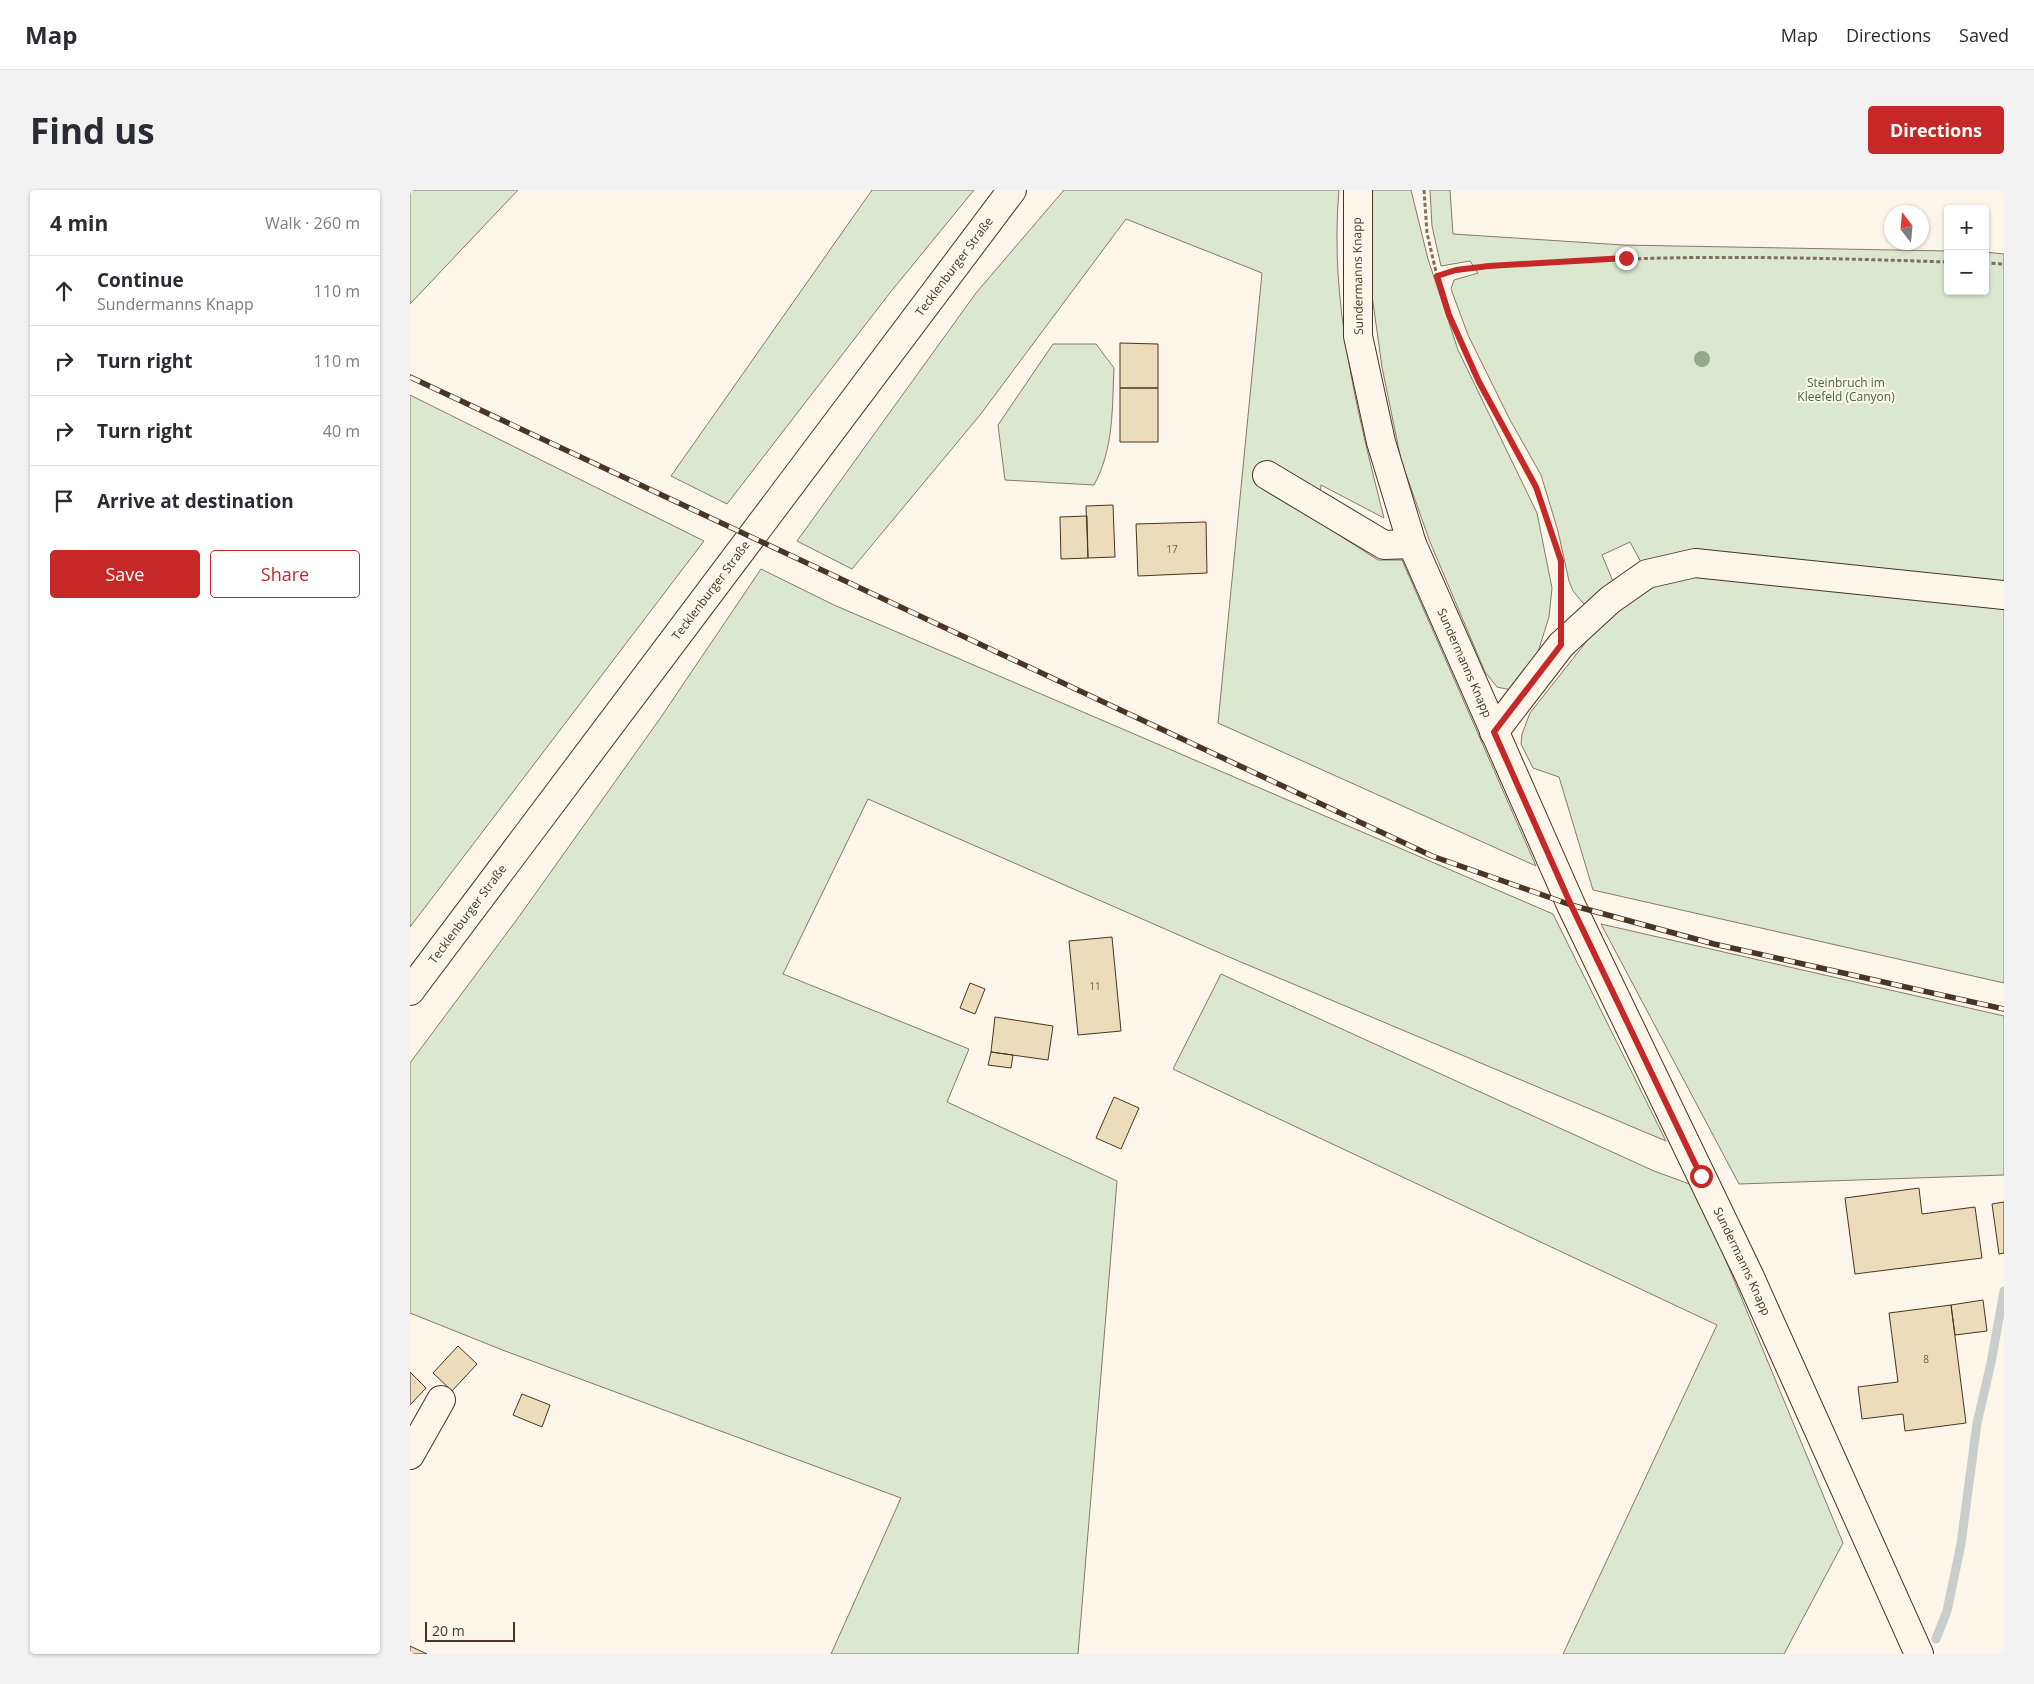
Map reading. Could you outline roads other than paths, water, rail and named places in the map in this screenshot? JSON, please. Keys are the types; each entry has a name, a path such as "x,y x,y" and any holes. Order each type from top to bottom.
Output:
{"street":[{"name":"Tecklenburger Straße","path":"410,992 1012,190"},
{"name":"Sundermanns Knapp","path":"1358,190 1358,336 1381,442 1412,544 1571,905 1748,1275 1919,1654"},
{"path":"1267,475 1384,545 1412,544"},
{"path":"1494,732 1561,645 1610,600 1647,574 1695,563 2004,595"},
{"path":"410,1455 441,1400"}],"waterway":[{"path":"1936,1639 1947,1611 1961,1544 1977,1423 1991,1363 2004,1291"}],"railway":[{"path":"410,377 1432,856 1571,905 1714,944 2004,1009"}],"park label":[{"name":"Steinbruch im Kleefeld (Canyon)","path":"1846,390"}]}
